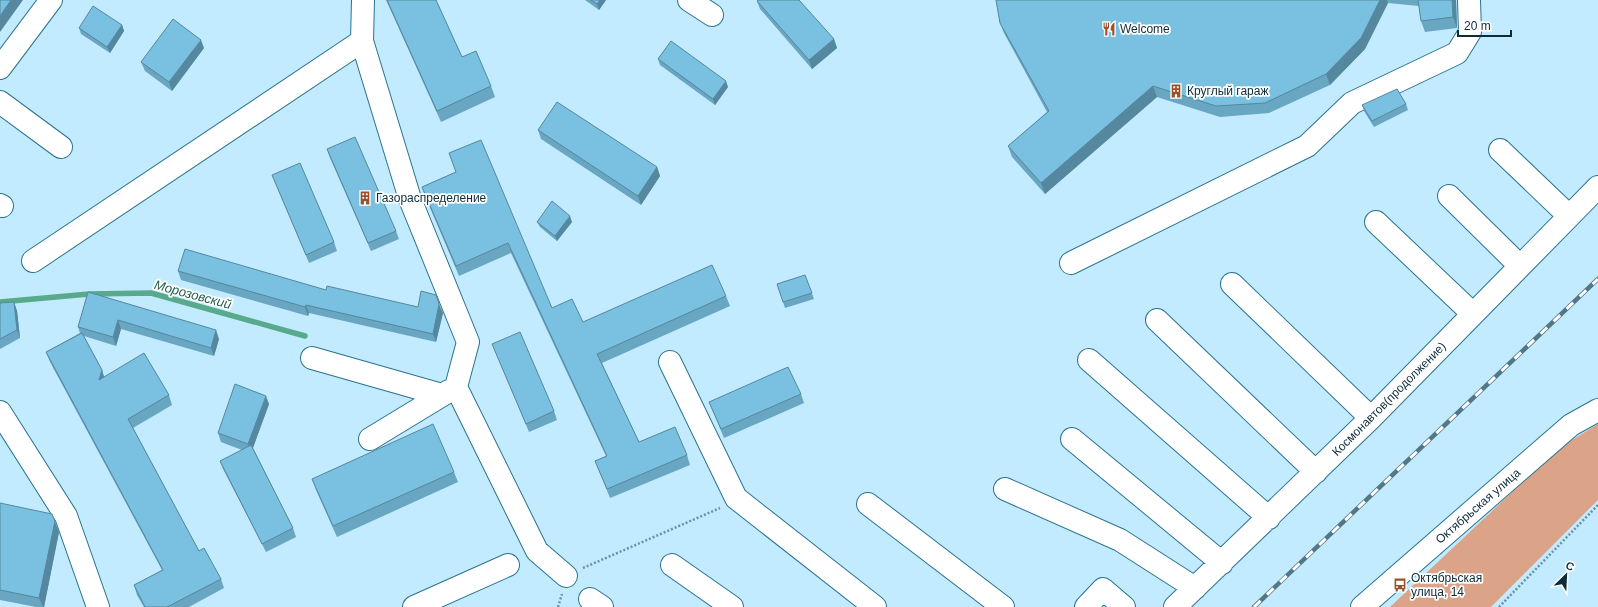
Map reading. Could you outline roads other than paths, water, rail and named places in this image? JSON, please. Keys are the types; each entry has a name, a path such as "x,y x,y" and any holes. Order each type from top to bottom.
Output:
{"street":[{"path":"0,68 51,0"},
{"path":"363,0 362,41 410,199 468,342 449,391 370,439"},
{"path":"689,0 712,15"},
{"path":"1071,263 1306,146 1352,103 1457,53 1470,32 1469,0"},
{"path":"33,260 362,41"},
{"path":"0,102 61,147"},
{"path":"1500,150 1569,216"},
{"name":"Космонавтов(продолжение)","path":"1175,607 1371,418 1598,188"},
{"path":"1449,196 1520,266"},
{"path":"1376,222 1472,314"},
{"path":"1232,284 1371,418"},
{"path":"1157,320 1316,472"},
{"path":"312,358 449,391 536,551 566,576"},
{"path":"1089,360 1268,518"},
{"path":"670,362 736,498 875,607"},
{"name":"Октябрьская улица","path":"1362,607 1570,425 1598,410"},
{"path":"0,412 66,516 98,607"},
{"path":"1072,439 1222,563"},
{"path":"1005,489 1120,540 1195,588"},
{"path":"868,504 1003,607"},
{"path":"414,607 508,565"},
{"path":"672,565 732,607"},
{"path":"1086,607 1103,589 1124,607"}],"waterway":[{"name":"Морозовский","path":"0,302 89,294 151,293 305,336"}],"railway":[{"path":"1254,607 1598,279"}],"place":[{"name":"Welcome","path":"1109,29"},
{"name":"Круглый гараж","path":"1176,91"},
{"name":"Газораспределение","path":"365,198"},
{"name":"Октябрьская улица, 14","path":"1400,585"}]}
